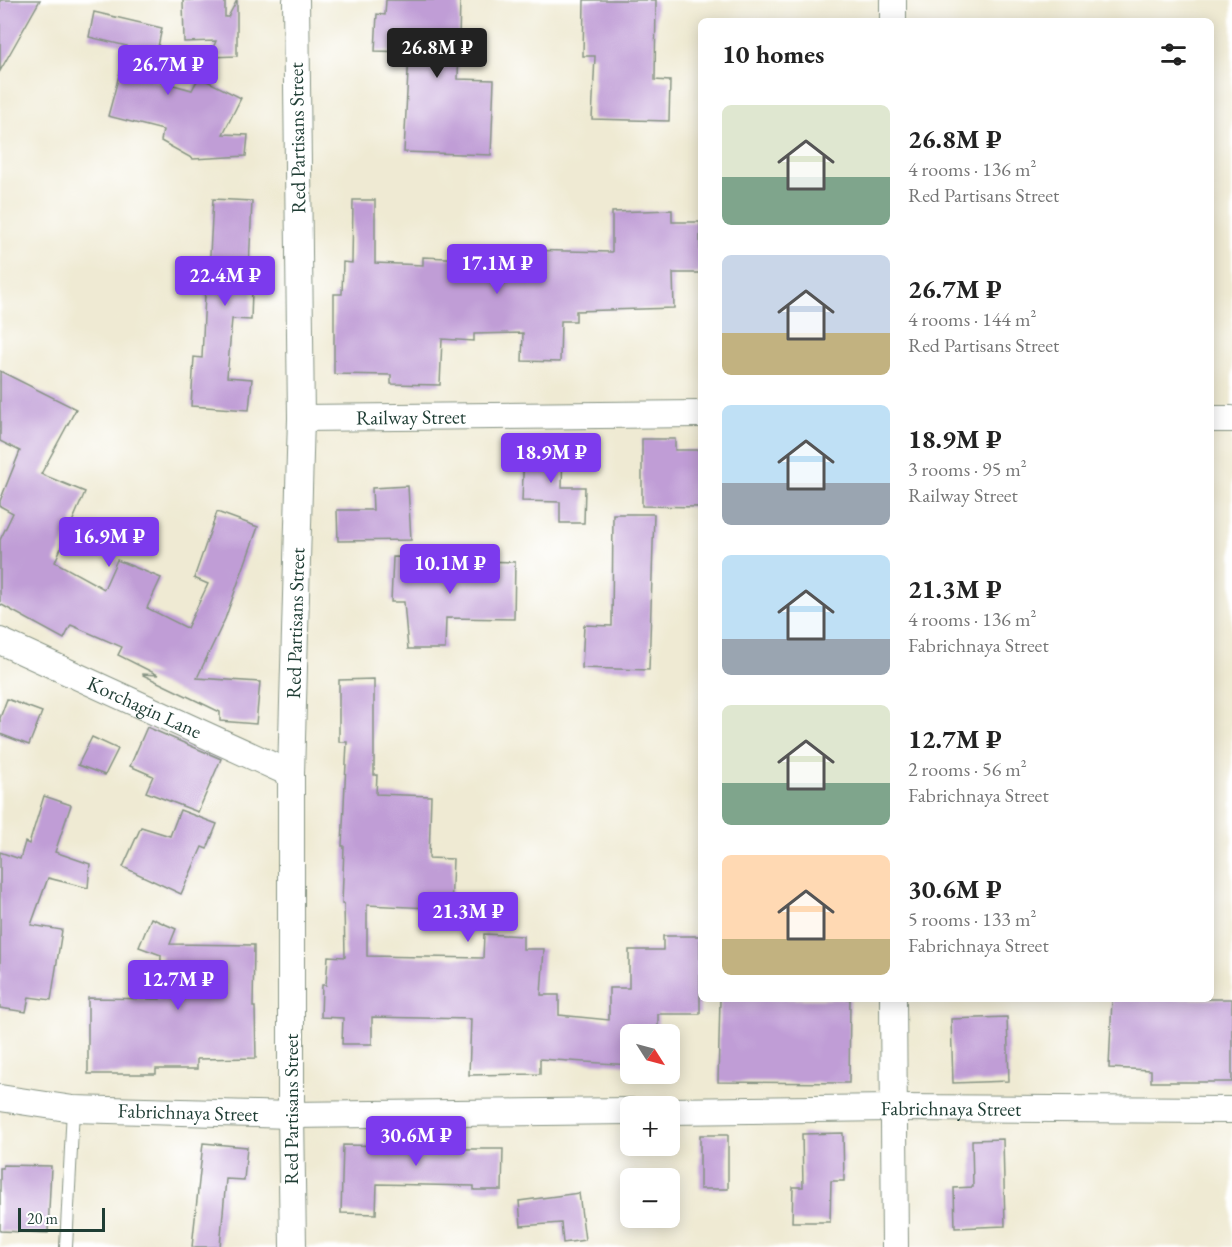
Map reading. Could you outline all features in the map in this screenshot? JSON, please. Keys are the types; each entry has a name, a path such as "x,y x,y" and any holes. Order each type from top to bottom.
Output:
{"street":[{"name":"Red Partisans Street","path":"292,1247 291,774 301,418 296,0"},
{"path":"893,0 893,18"},
{"name":"Railway Street","path":"301,418 698,414"},
{"path":"1214,418 1232,419"},
{"name":"Korchagin Lane","path":"0,641 291,774"},
{"path":"893,1002 895,1247"},
{"name":"Fabrichnaya Street","path":"0,1098 73,1109 291,1115 620,1111"},
{"name":"Fabrichnaya Street","path":"680,1111 893,1108 1232,1110"}],"lane":[{"path":"66,1247 73,1109"}],"building":[{"path":"0,0 40,0 0,71"},
{"path":"183,0 225,0 225,17 228,17 237,0 237,56 209,57 216,41 184,42"},
{"path":"386,0 460,0 458,79 494,80 491,155 404,152 409,52 375,51 377,14 385,15"},
{"path":"584,0 656,0 655,80 670,81 669,121 592,119 595,56 583,56"},
{"path":"94,12 162,28 151,79 192,90 199,77 241,98 223,134 248,135 246,156 193,159 161,141 163,130 108,116 127,46 89,37"},
{"path":"213,199 252,201 248,290 252,290 251,320 232,319 227,377 252,379 249,410 191,406 194,357 202,358 206,273 209,273"},
{"path":"353,200 375,200 375,263 423,265 423,257 520,261 521,250 612,252 612,212 672,210 672,222 698,222 698,273 673,273 674,308 576,311 576,321 561,321 560,362 522,361 523,333 474,334 474,341 442,339 440,385 391,384 391,375 334,374 334,294 342,294 343,262 352,263"},
{"path":"0,371 76,409 41,474 85,492 55,562 104,589 117,560 161,578 147,608 187,628 208,584 194,578 217,512 258,527 225,619 197,678 260,682 256,724 220,721 220,712 143,675 158,675 118,655 122,647 71,625 64,639 0,604 0,540 13,513 0,506 0,501 20,451 0,441"},
{"path":"642,439 675,439 675,450 698,450 698,507 642,506"},
{"path":"524,449 563,450 562,487 585,487 584,523 560,523 560,502 522,501"},
{"path":"408,486 411,540 338,541 337,510 373,510 372,488"},
{"path":"613,514 654,514 649,670 582,668 584,625 612,626"},
{"path":"393,557 515,562 514,619 446,618 445,649 408,649 404,602 391,602"},
{"path":"374,679 376,794 431,796 429,858 453,859 451,909 367,905 367,956 483,958 484,934 523,936 523,949 544,949 541,995 559,995 559,1015 609,1020 609,988 629,988 629,950 663,950 663,936 698,936 700,1014 658,1014 658,1024 620,1024 620,1064 540,1059 540,1074 469,1075 471,1019 372,1017 372,1044 342,1044 343,1018 321,1017 322,985 326,985 328,956 345,957 344,904 342,904 344,846 342,846 347,742 339,742 339,680"},
{"path":"7,699 42,712 29,745 0,734 0,718"},
{"path":"147,727 221,759 198,812 146,792 153,776 130,766"},
{"path":"92,737 118,749 105,775 78,765"},
{"path":"44,796 71,805 55,852 90,864 88,888 48,878 31,925 62,930 51,1000 29,997 26,1012 0,1008 0,852 20,859 25,842 29,844"},
{"path":"180,810 217,824 207,849 202,847 181,894 123,867 141,827 170,836"},
{"path":"151,918 176,929 170,944 254,945 253,1007 255,1007 256,1058 197,1059 197,1069 156,1069 156,1074 88,1074 88,998 160,999 161,955 139,947"},
{"path":"1214,999 1232,999 1232,1082 1151,1082 1151,1070 1109,1068 1112,1002 1214,1002"},
{"path":"720,1002 850,1002 849,1083 718,1082"},
{"path":"1007,1017 1009,1081 953,1083 951,1019"},
{"path":"456,1128 455,1149 503,1149 502,1190 474,1190 474,1186 377,1184 376,1214 341,1213 343,1145 398,1146 399,1129"},
{"path":"843,1133 844,1181 831,1181 830,1222 792,1222 793,1187 803,1187 802,1134"},
{"path":"700,1135 728,1135 728,1189 700,1189"},
{"path":"1003,1139 1005,1226 955,1228 954,1188 973,1187 972,1140"},
{"path":"203,1143 247,1147 244,1180 226,1179 220,1247 192,1247"},
{"path":"3,1165 51,1166 48,1233 0,1231 0,1168 3,1168"},
{"path":"579,1193 585,1240 563,1243 561,1223 521,1226 519,1201"}]}
